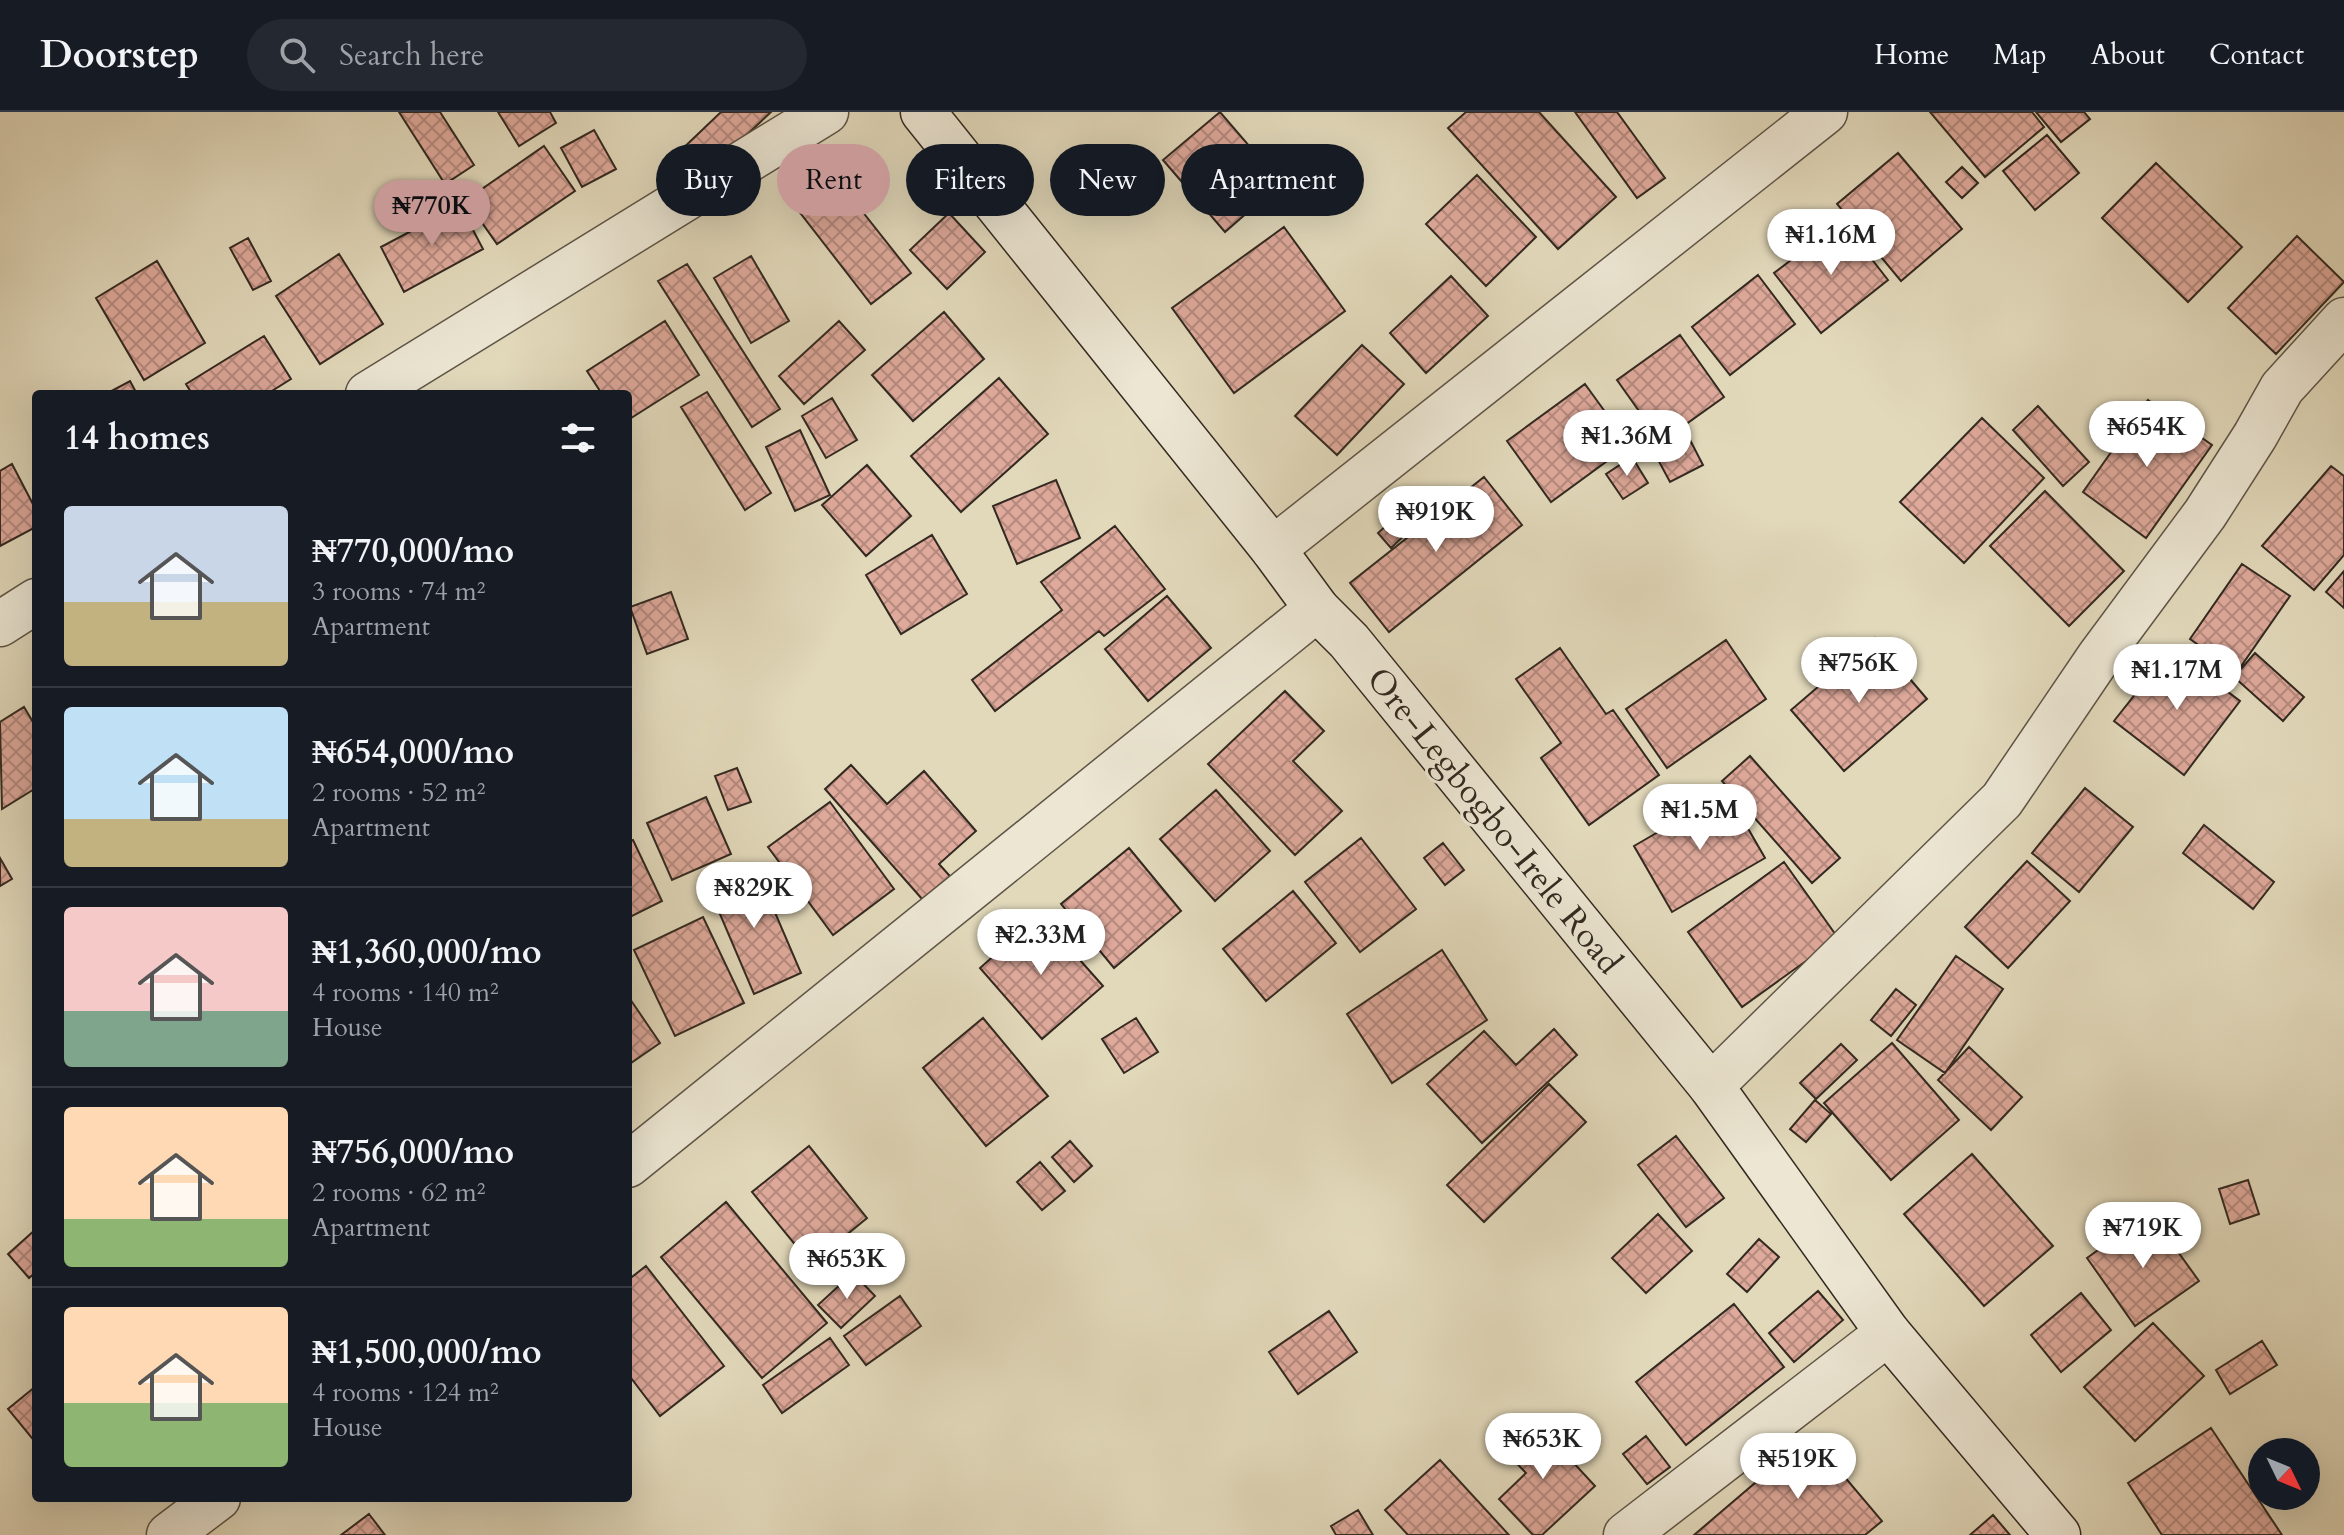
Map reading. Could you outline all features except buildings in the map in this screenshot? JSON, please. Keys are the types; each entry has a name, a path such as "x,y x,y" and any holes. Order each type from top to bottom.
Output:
{"street":[{"path":"374,390 826,112"},
{"name":"Ore-Legbogbo-Irele Road","path":"923,112 1273,549 1317,609 1349,641 1711,1086 1888,1333 2058,1535"},
{"path":"1273,549 1825,112"},
{"path":"1711,1086 2002,800 2099,657 2205,514 2282,388 2344,320"},
{"path":"0,624 32,604"},
{"path":"632,1162 1317,609"},
{"path":"1626,1535 1888,1333"},
{"path":"169,1535 213,1502"}]}
